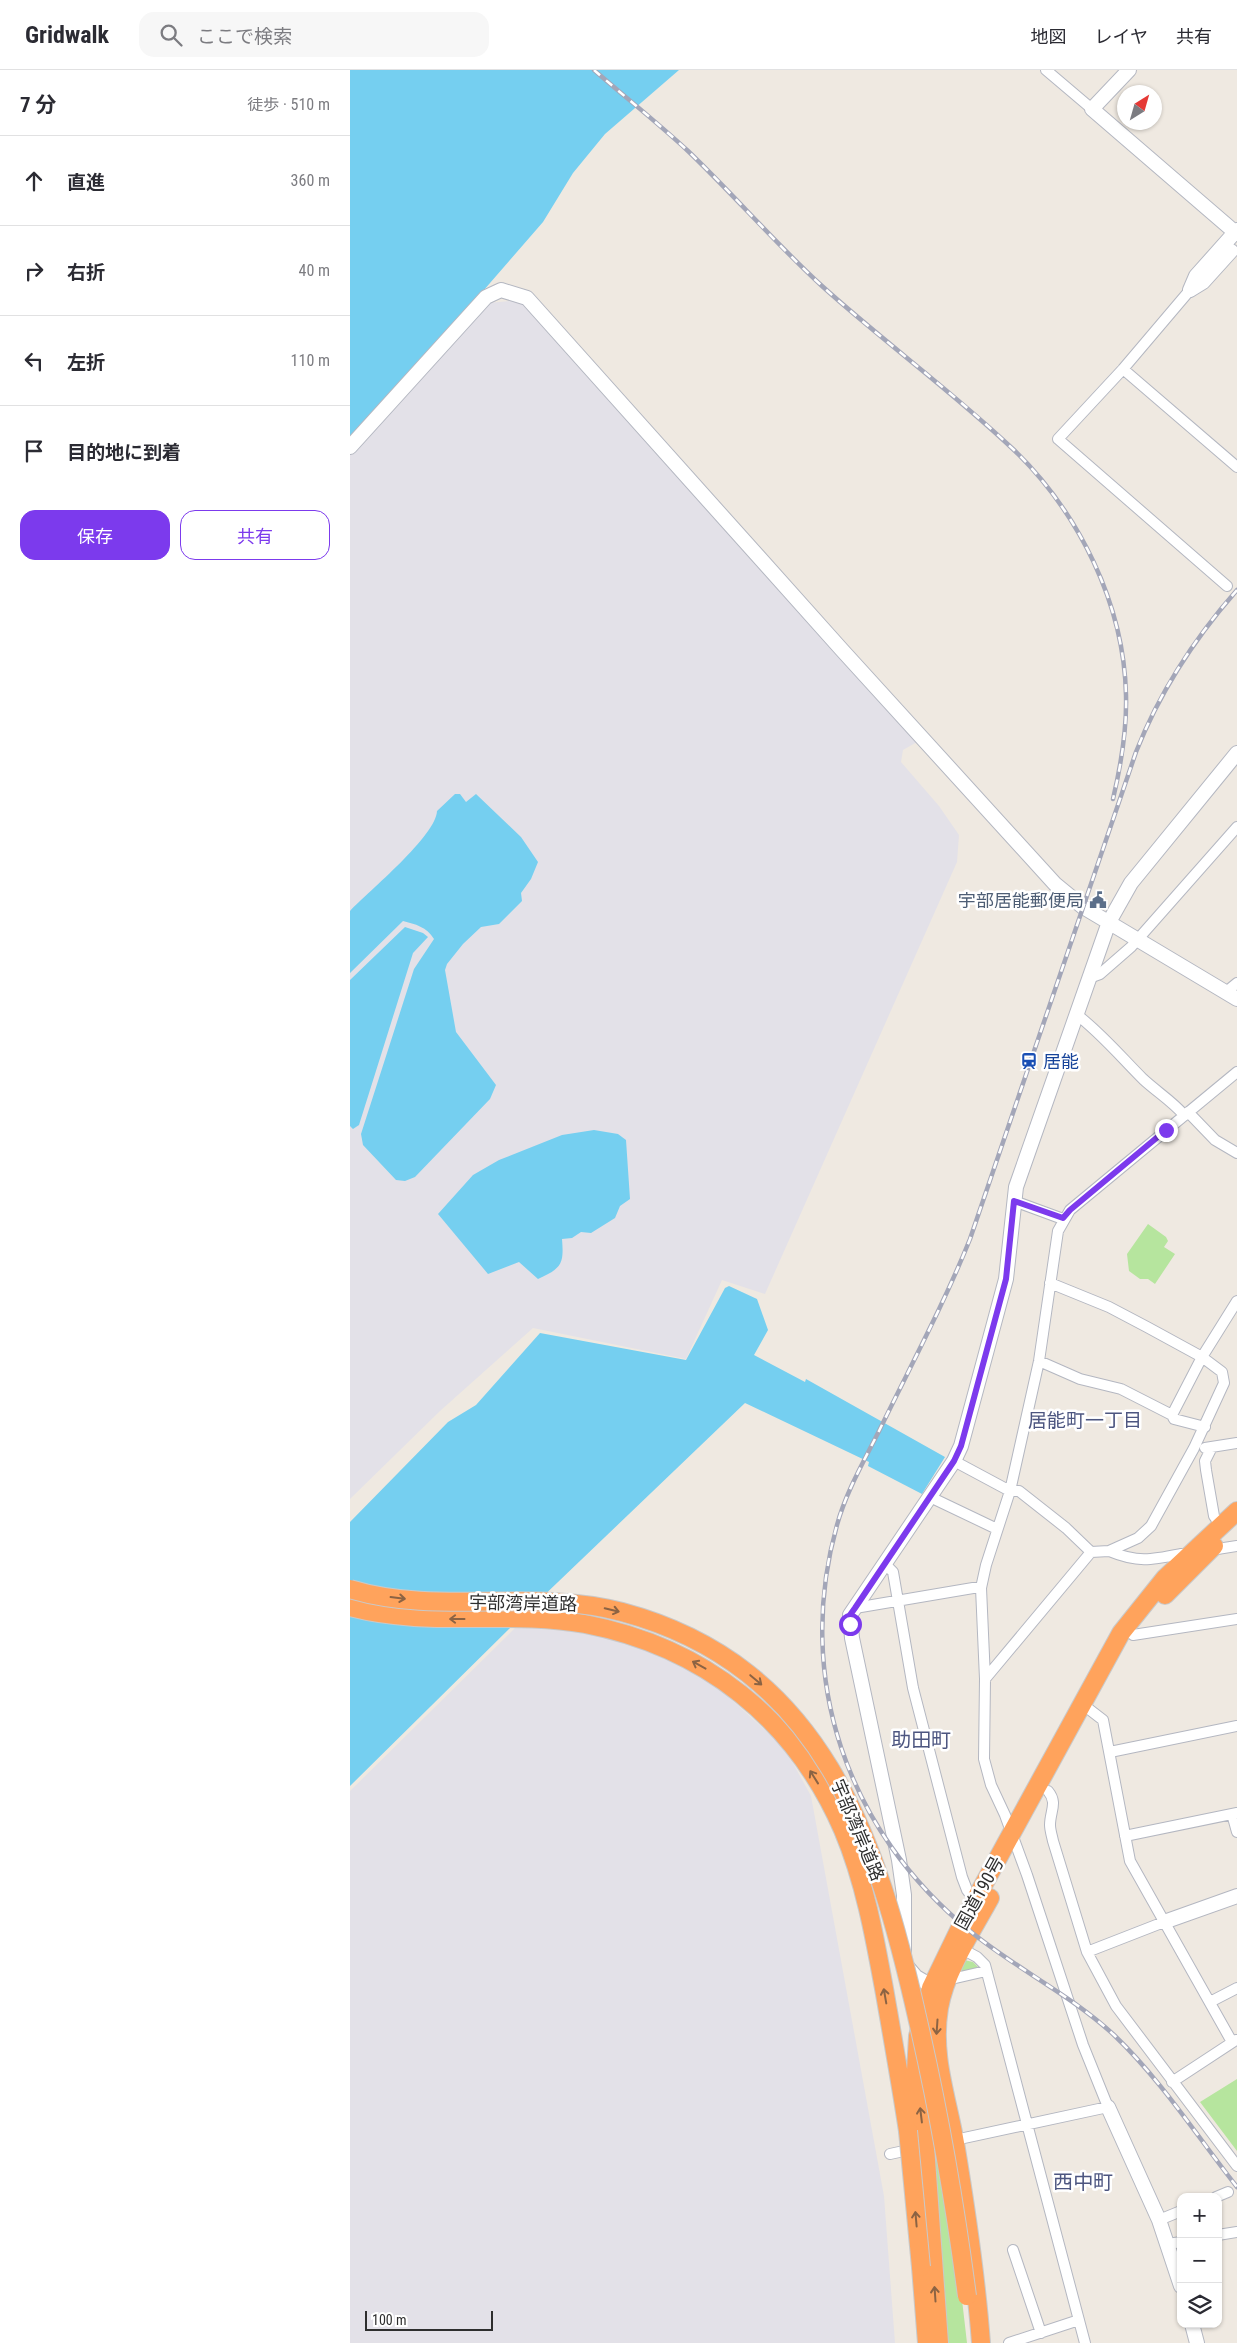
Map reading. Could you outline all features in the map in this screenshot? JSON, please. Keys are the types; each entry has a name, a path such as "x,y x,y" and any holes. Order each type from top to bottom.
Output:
{"highway":[{"name":"国道190号","path":"1014,1841 1048,1791 1121,1633 1165,1578 1229,1526 1237,1511"},
{"name":"国道190号","path":"981,2343 966,2214 955,2140 937,2062 937,2024 941,1987 940,1967 979,1904 1086,1707 1134,1635 1198,1552"},
{"name":"宇部湾岸道路","path":"350,1589 413,1600 564,1602 620,1612 675,1630 708,1646 740,1667 768,1690 805,1730 826,1759 860,1826 900,1947 940,2127 967,2296 972,2343"},
{"name":"宇部湾岸道路","path":"350,1607 415,1618 546,1620 617,1631 662,1646 704,1667 735,1688 763,1712 788,1740 814,1776 836,1814 850,1849 864,1893 878,1956 908,2131 927,2343"},
{"name":"国道190号","path":"939,2343 925,2146 916,2071 917,2052 922,2018 962,1949 979,1904"}],"street":[{"path":"1046,70 1237,235 1196,276 1190,290 1123,369 1058,439 1226,586"},
{"path":"1092,109 1129,70"},
{"path":"350,447 486,297 501,290 527,298 1015,842 1066,895 1231,996 1237,983"},
{"path":"1123,369 1237,467"},
{"path":"986,1971 941,1987 916,1976 904,1963 904,1895 899,1860 852,1638 850,1615 954,1461 961,1446 1006,1279 1014,1201 1021,1170 1109,922 1131,883 1237,754"},
{"path":"1089,978 1100,974 1137,939 1215,854 1237,827"},
{"path":"1076,1014 1148,1084 1215,1140 1237,1153"},
{"path":"1181,2283 1174,2243 1159,2220 1083,2045 1014,1841 991,1785 984,1759 985,1679 981,1588 997,1529 1010,1491 1039,1361 1058,1231 1063,1218 1070,1210 1237,1072"},
{"path":"1014,1201 1063,1218"},
{"path":"985,1679 1091,1552 1109,1551 1138,1538 1151,1526 1194,1448 1224,1383 1222,1372 1202,1357 1109,1308 1050,1283"},
{"path":"1172,1415 1202,1357 1237,1301"},
{"path":"1039,1361 1080,1379 1121,1389 1172,1415 1174,1419 1204,1427"},
{"path":"1194,1448 1237,1443"},
{"path":"1212,1447 1205,1461 1214,1516 1229,1526"},
{"path":"954,1461 1010,1491 1019,1491 1066,1528 1091,1552"},
{"path":"930,1497 997,1529"},
{"path":"1109,1551 1129,1560 1150,1560 1237,1546"},
{"path":"1150,1560 1164,1565 1165,1578"},
{"path":"885,1564 893,1572 913,1688 962,1877 979,1904"},
{"path":"855,1608 981,1588"},
{"path":"1134,1635 1237,1619"},
{"path":"1086,1707 1103,1720 1130,1861 1210,2002 1235,2041 1172,2082"},
{"path":"1110,1752 1237,1726"},
{"path":"1048,1791 1053,1797 1054,1806 1050,1827 1053,1841 1087,1952 1116,2006 1237,2166"},
{"path":"1125,1836 1234,1814 1237,1832"},
{"path":"1087,1952 1237,1896"},
{"path":"962,1949 977,1957 985,1965 1085,2343"},
{"path":"1210,2002 1237,1988"},
{"path":"890,2154 1108,2106"},
{"path":"1222,2194 1228,2192"},
{"path":"1159,2220 1177,2213"},
{"path":"1222,2234 1237,2232"},
{"path":"1013,2250 1041,2332"},
{"path":"1009,2343 1079,2320"},
{"path":"1193,2328 1197,2343"}],"shaded area":[{"path":"521,300 917,742 903,750 901,762 939,806 959,835 957,862 765,1294 722,1280 686,1359 533,1328 440,1411 350,1499 350,453 488,303"},
{"path":"516,1627 567,1631 604,1637 641,1648 690,1671 720,1689 778,1742 794,1765 811,1796 884,2196 895,2343 350,2343 350,1791"}],"green space":[{"path":"1148,1224 1166,1237 1168,1241 1164,1247 1175,1254 1155,1284 1148,1279 1140,1279 1129,1271 1127,1254"},
{"path":"964,1960 973,1962 978,1967 976,1970 958,1975"},
{"path":"1237,2079 1237,2151 1200,2102"},
{"path":"941,2159 955,2239 967,2343 944,2343 932,2160"}],"water":[{"path":"350,70 679,70 605,134 573,173 543,222 350,444"},
{"path":"455,794 460,794 466,802 476,794 521,837 538,862 531,879 521,893 522,901 499,924 481,927 463,944 447,964 445,970 456,1032 496,1085 490,1099 415,1177 405,1181 396,1180 363,1145 361,1134 414,969 434,939 424,929 403,921 350,973 350,911 414,848 434,822 437,811"},
{"path":"405,927 423,933 428,937 413,953 359,1125 353,1129 350,1126 350,980"},
{"path":"594,1130 618,1134 626,1140 630,1199 620,1206 615,1218 591,1233 581,1232 572,1238 562,1239 562,1260 552,1272 538,1279 519,1262 488,1274 438,1214 473,1175 499,1160 562,1135"},
{"path":"729,1286 757,1299 768,1330 754,1355 805,1382 806,1379 945,1457 922,1494 868,1466 869,1462 745,1403 511,1627 350,1786 350,1522 448,1422 476,1405 540,1333 686,1360 725,1288"}],"railway":[{"path":"594,70 688,151 822,286 1014,450 1059,502 1094,562 1107,594 1117,627 1123,661 1126,721 1113,799"},
{"path":"1237,590 1206,627 1179,666 1156,708 1136,752 970,1239 938,1311 845,1501 837,1525 825,1582 822,1639 828,1694 841,1748 863,1799 891,1847 927,1891 970,1931 1006,1958 1061,1994 1114,2035 1163,2089 1237,2187"}],"place":[{"name":"宇部居能郵便局","path":"1098,900"},
{"name":"居能","path":"1029,1061"}],"district":[{"name":"居能町一丁目","path":"1085,1420"},
{"name":"助田町","path":"921,1740"},
{"name":"西中町","path":"1083,2182"}],"route":[{"path":"850,1624 850,1615 954,1461 961,1446 1006,1279 1009,1265 1014,1201 1063,1218 1070,1210 1130,1162 1166,1130"}]}
